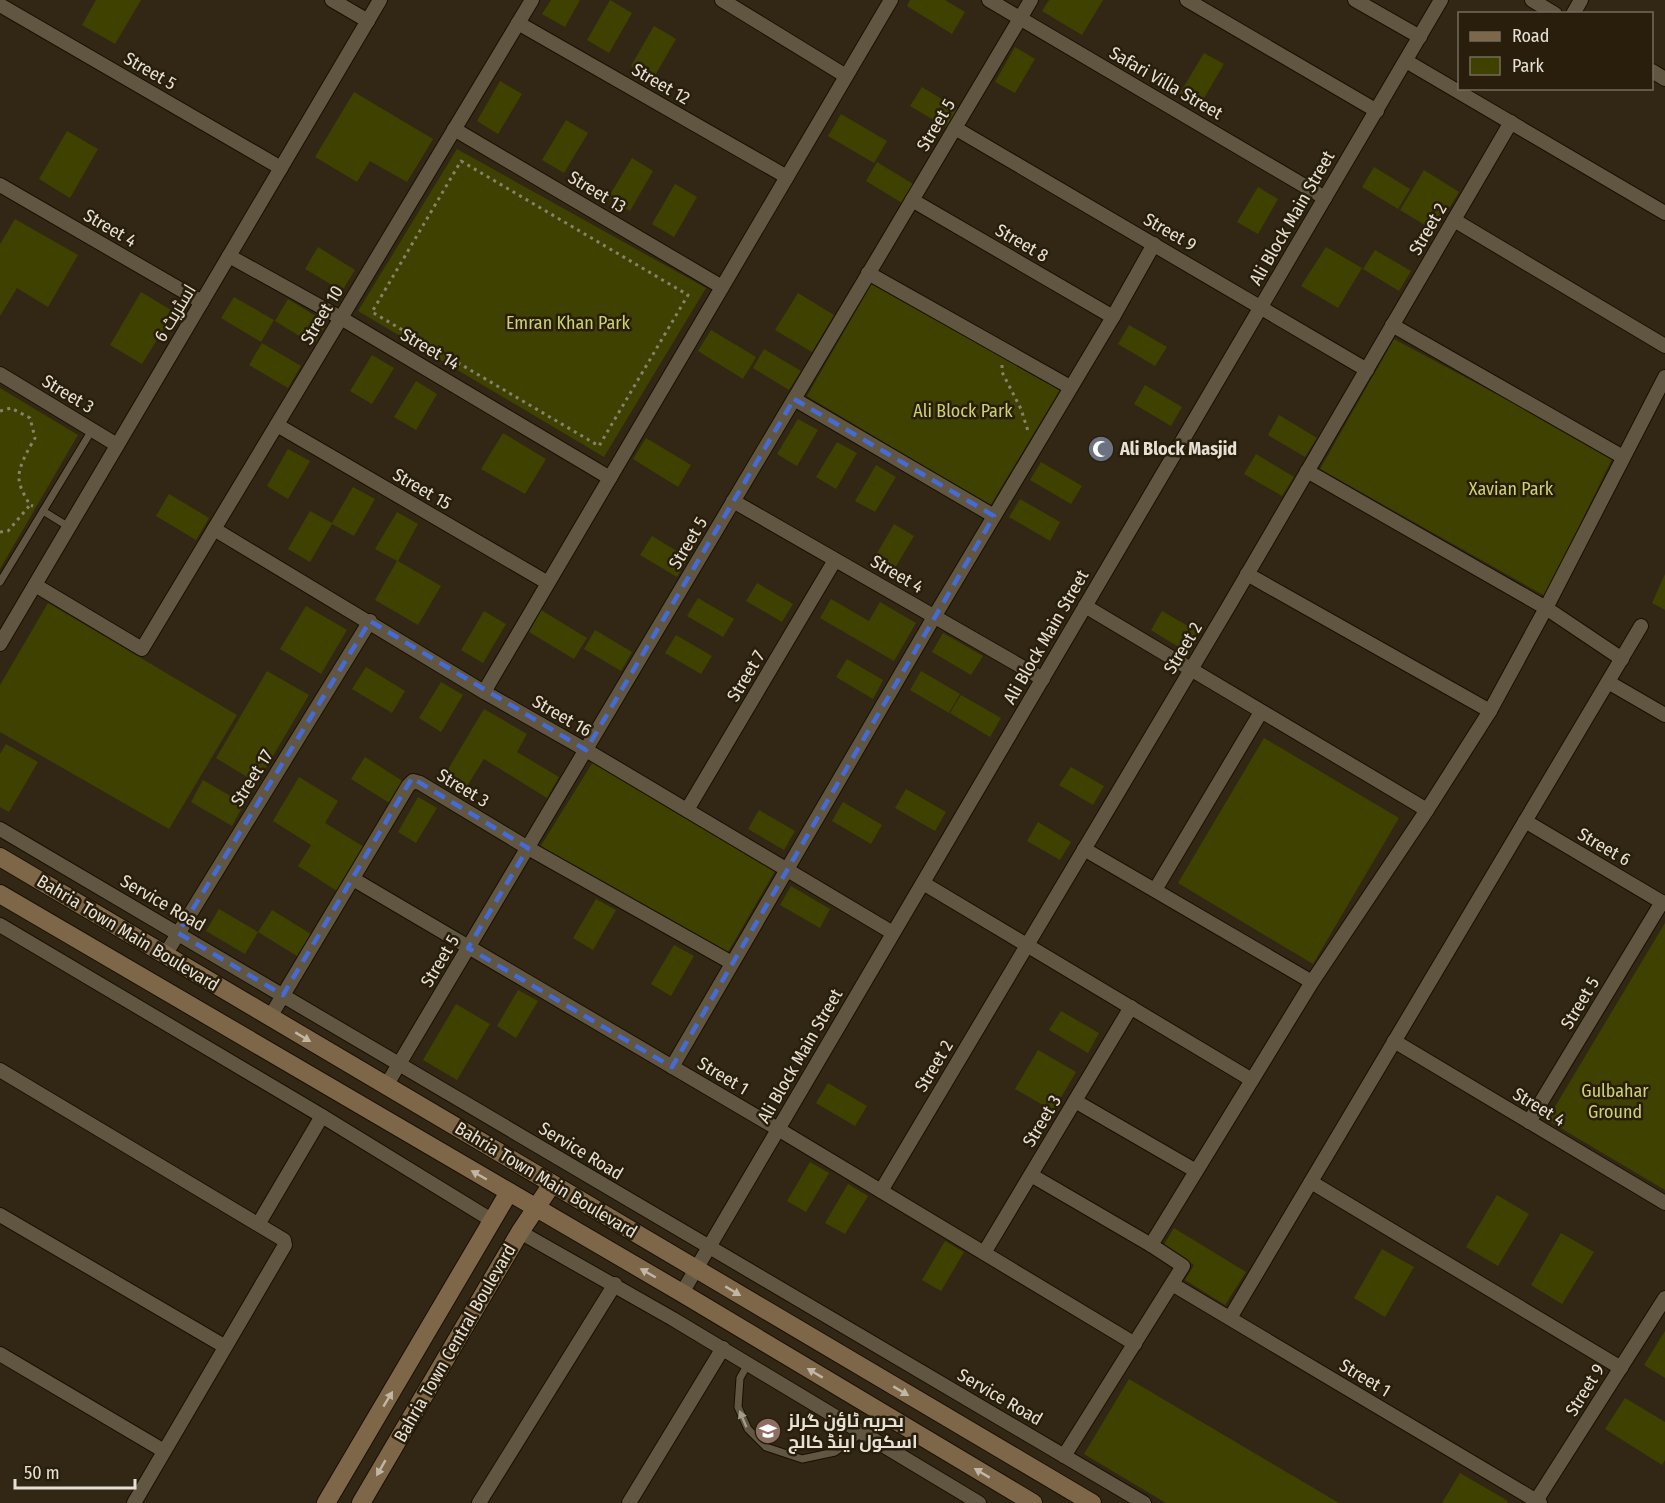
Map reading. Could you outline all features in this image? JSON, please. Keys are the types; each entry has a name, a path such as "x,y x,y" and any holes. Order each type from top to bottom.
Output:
{"main road":[{"name":"Bahria Town Main Boulevard","path":"0,857 1092,1503"},
{"name":"Bahria Town Main Boulevard","path":"0,894 682,1293 1033,1503"},
{"name":"Bahria Town Central Boulevard","path":"361,1503 520,1232 552,1184"},
{"name":"Bahria Town Central Boulevard","path":"326,1503 509,1192"},
{"path":"447,1298 455,1297 503,1220 564,1198 576,1198"}],"street":[{"path":"332,0 368,21"},
{"name":"اسٹریٹ 6","path":"0,644 6,619 35,585 381,0"},
{"name":"Street 10","path":"35,585 142,649 532,0"},
{"path":"722,0 846,76"},
{"path":"484,692 891,0"},
{"name":"Safari Villa Street","path":"989,0 1325,198"},
{"name":"Street 5","path":"386,1086 1031,0"},
{"path":"1187,0 1377,111"},
{"path":"1355,0 1420,37"},
{"name":"Ali Block Main Street","path":"682,1293 1442,0"},
{"path":"1532,0 1552,12"},
{"name":"Street 5","path":"0,5 281,168"},
{"name":"Street 12","path":"518,23 787,177"},
{"path":"1406,61 1665,213"},
{"name":"Street 2","path":"881,1191 1191,670 1511,122"},
{"name":"Street 9","path":"955,128 1261,306 1366,370"},
{"name":"Street 13","path":"454,129 722,287"},
{"name":"Street 4","path":"0,185 202,302"},
{"name":"Street 8","path":"912,200 1113,317"},
{"path":"1454,220 1665,346"},
{"path":"672,1067 934,617 1113,317 1154,243"},
{"name":"Street 14","path":"229,256 341,318 610,478"},
{"path":"868,273 1070,387"},
{"path":"1392,325 1623,457"},
{"name":"Street 3","path":"0,374 117,445"},
{"path":"1151,1245 1312,982 1490,711 1546,608 1665,377"},
{"path":"794,399 994,516"},
{"name":"Street 15","path":"277,425 548,583"},
{"path":"1307,471 1546,608 1622,659"},
{"name":"Street 4","path":"733,501 1043,679"},
{"name":"Street 16","path":"214,529 370,621 484,692 586,750 893,933"},
{"name":"Street 7","path":"687,810 835,560"},
{"path":"1247,574 1490,711"},
{"path":"1085,606 1427,810"},
{"name":"Street 17","path":"165,955 370,621"},
{"path":"1230,1318 1641,626"},
{"path":"1608,682 1665,715"},
{"path":"1155,890 1261,712"},
{"name":"Street 3","path":"270,1017 412,782 420,783 528,848 732,963"},
{"name":"Street 6","path":"1525,821 1664,903"},
{"name":"Service Road","path":"0,829 1144,1503"},
{"path":"1084,849 1312,982"},
{"name":"Street 1","path":"353,879 778,1129 1135,1344"},
{"path":"923,883 1252,1080"},
{"name":"Street 5","path":"1529,1122 1664,903"},
{"path":"0,925 322,1116 493,1221"},
{"name":"Street 3","path":"984,1253 1131,1007"},
{"name":"Street 4","path":"1394,1041 1665,1203"},
{"path":"0,1070 284,1240 285,1245 134,1503"},
{"path":"1075,1101 1196,1171"},
{"path":"259,1223 322,1116"},
{"path":"1030,1175 1183,1266 1135,1344 1070,1460 1062,1485"},
{"path":"1311,1182 1621,1368"},
{"path":"0,1215 224,1346"},
{"path":"520,1232 615,1284 979,1503"},
{"path":"479,1503 615,1284"},
{"name":"Street 1","path":"1172,1284 1538,1502"},
{"name":"Street 9","path":"1538,1502 1665,1298"},
{"path":"629,1503 723,1348"},
{"path":"0,1354 164,1451"}],"lane":[{"path":"0,582 92,430"},
{"path":"43,511 69,527"},
{"path":"748,1364 740,1378 738,1407 748,1429 766,1447 802,1459 835,1452 862,1432"}],"path":[{"path":"462,160 688,295 599,446 372,312 462,160"},
{"path":"1001,357 1002,372 1022,409 1028,433"},
{"path":"0,411 11,408 30,418 35,438 26,453 18,478 30,505 43,511"},
{"path":"0,532 8,531 30,505"}],"highlighted area":[{"path":"794,399 994,516 672,1067 468,948 528,848 412,778 283,995 178,933 370,621 586,750"}],"green space":[{"path":"96,0 141,0 115,44 82,25"},
{"path":"551,0 580,0 565,27 542,14"},
{"path":"610,0 632,13 609,53 587,40"},
{"path":"910,0 945,0 965,12 952,34 907,6"},
{"path":"1049,0 1103,0 1082,35 1042,11"},
{"path":"654,26 676,39 653,79 631,66"},
{"path":"1015,47 1035,59 1015,93 995,82"},
{"path":"1204,53 1224,64 1200,105 1180,93"},
{"path":"500,81 522,94 498,134 477,121"},
{"path":"922,87 958,109 947,128 910,106"},
{"path":"354,92 433,139 407,182 370,161 357,182 315,157"},
{"path":"841,114 887,141 874,163 828,136"},
{"path":"566,120 588,133 564,173 542,160"},
{"path":"67,131 98,149 70,198 39,179"},
{"name":"Emran Khan Park","path":"457,149 706,288 604,457 358,311"},
{"path":"632,158 653,171 630,211 608,198"},
{"path":"877,162 913,184 902,203 866,181"},
{"path":"1374,167 1410,189 1398,209 1362,187"},
{"path":"1424,170 1459,192 1435,231 1400,210"},
{"path":"675,184 697,197 674,237 652,224"},
{"path":"1258,187 1278,199 1258,234 1237,222"},
{"path":"15,219 78,255 48,307 17,288 0,316 0,244"},
{"path":"318,247 355,270 342,291 305,269"},
{"path":"1326,247 1362,268 1338,308 1301,286"},
{"path":"1375,250 1411,271 1399,291 1363,269"},
{"name":"Ali Block Park","path":"872,283 1060,390 990,506 807,396"},
{"path":"141,292 174,312 142,364 110,345"},
{"path":"798,293 834,315 812,352 775,330"},
{"path":"234,297 274,320 261,342 221,318"},
{"path":"288,299 327,323 314,345 275,321"},
{"path":"1129,325 1167,347 1155,366 1118,344"},
{"path":"711,330 756,357 743,379 698,351"},
{"name":"Xavian Park","path":"1394,339 1613,457 1545,596 1320,469"},
{"path":"262,343 301,366 288,388 249,365"},
{"path":"764,349 801,371 789,390 753,368"},
{"path":"372,355 394,368 372,404 350,391"},
{"path":"416,381 437,394 416,430 394,417"},
{"path":"1145,385 1182,407 1171,426 1134,404"},
{"path":"0,388 78,435 0,569"},
{"path":"1279,415 1317,438 1305,457 1268,435"},
{"path":"798,419 818,430 797,466 777,454"},
{"path":"503,433 546,459 525,494 481,469"},
{"path":"646,438 691,465 678,487 633,459"},
{"path":"837,442 857,453 836,489 816,477"},
{"path":"288,449 310,461 288,499 267,486"},
{"path":"1256,454 1294,477 1282,496 1244,474"},
{"path":"1041,462 1082,486 1071,504 1030,480"},
{"path":"876,465 896,477 875,512 855,501"},
{"path":"353,487 375,499 354,536 332,524 310,562 288,549 310,511 332,523"},
{"path":"169,494 209,518 196,540 156,516"},
{"path":"1020,499 1060,522 1050,541 1009,517"},
{"path":"397,512 418,524 398,561 441,586 418,625 375,600 397,561 375,549"},
{"path":"894,524 914,536 892,573 872,562"},
{"path":"652,536 688,558 677,577 640,555"},
{"path":"1665,574 1665,610 1652,603"},
{"path":"757,583 793,604 782,622 746,601"},
{"path":"698,598 734,619 723,637 687,616"},
{"path":"831,599 869,621 880,602 916,623 894,661 820,618"},
{"path":"48,603 237,715 169,829 0,732 0,685"},
{"path":"306,606 347,630 321,674 280,649"},
{"path":"541,610 587,638 574,659 529,632"},
{"path":"484,611 506,624 483,663 461,650"},
{"path":"1162,611 1200,633 1188,653 1151,630"},
{"path":"595,630 632,652 621,671 584,649"},
{"path":"943,633 983,656 971,675 932,652"},
{"path":"676,635 712,656 701,674 665,653"},
{"path":"847,659 883,680 873,699 836,677"},
{"path":"366,667 405,691 392,713 352,689"},
{"path":"267,671 309,695 257,783 216,758"},
{"path":"921,671 960,694 949,713 910,690"},
{"path":"441,682 463,695 441,732 419,718"},
{"path":"961,695 1001,718 990,737 950,713"},
{"path":"484,709 527,734 517,752 559,777 547,798 484,759 465,789 444,776"},
{"path":"1264,738 1399,818 1313,964 1178,883"},
{"path":"6,744 38,762 9,812 0,807 0,754"},
{"path":"365,757 404,782 391,804 351,779"},
{"path":"593,762 775,871 727,954 540,847"},
{"path":"1071,767 1104,786 1093,805 1059,785"},
{"path":"299,777 338,801 325,823 364,847 337,891 298,866 311,845 273,821"},
{"path":"203,780 244,804 232,826 191,802"},
{"path":"906,789 946,812 935,831 895,808"},
{"path":"418,797 437,808 416,843 398,832"},
{"path":"843,802 882,825 871,844 832,821"},
{"path":"759,810 795,831 784,850 748,829"},
{"path":"1038,822 1071,842 1060,860 1027,841"},
{"path":"791,886 830,909 820,928 780,905"},
{"path":"596,899 616,910 593,950 573,938"},
{"path":"219,909 258,932 245,954 206,931"},
{"path":"272,910 311,934 297,956 258,932"},
{"name":"Gulbahar Ground","path":"1665,923 1665,1190 1547,1120"},
{"path":"674,945 694,956 671,996 651,984"},
{"path":"518,990 538,1001 516,1038 497,1026"},
{"path":"456,1004 490,1024 457,1080 423,1060"},
{"path":"1061,1011 1099,1033 1088,1053 1049,1030"},
{"path":"1038,1050 1076,1072 1053,1111 1015,1089"},
{"path":"828,1083 867,1106 855,1126 816,1103"},
{"path":"810,1162 829,1173 806,1212 787,1201"},
{"path":"848,1184 868,1196 845,1234 825,1223"},
{"path":"1497,1195 1529,1214 1498,1266 1466,1247"},
{"path":"1174,1228 1246,1272 1225,1305 1185,1280 1194,1265 1163,1246"},
{"path":"1561,1233 1594,1252 1562,1304 1531,1285"},
{"path":"945,1241 964,1252 941,1291 922,1280"},
{"path":"1382,1249 1414,1267 1385,1317 1354,1298"},
{"path":"1665,1331 1665,1378 1644,1365"},
{"path":"1129,1379 1339,1503 1166,1503 1084,1454"},
{"path":"1625,1398 1665,1422 1665,1460 1662,1465 1605,1429"},
{"path":"1460,1473 1508,1501 1507,1503 1442,1503"}],"place":[{"name":"Ali Block Masjid","path":"1101,449"},
{"name":"بحریہ ٹاؤن گرلز اسکول اینڈ کالج","path":"768,1431"}]}
